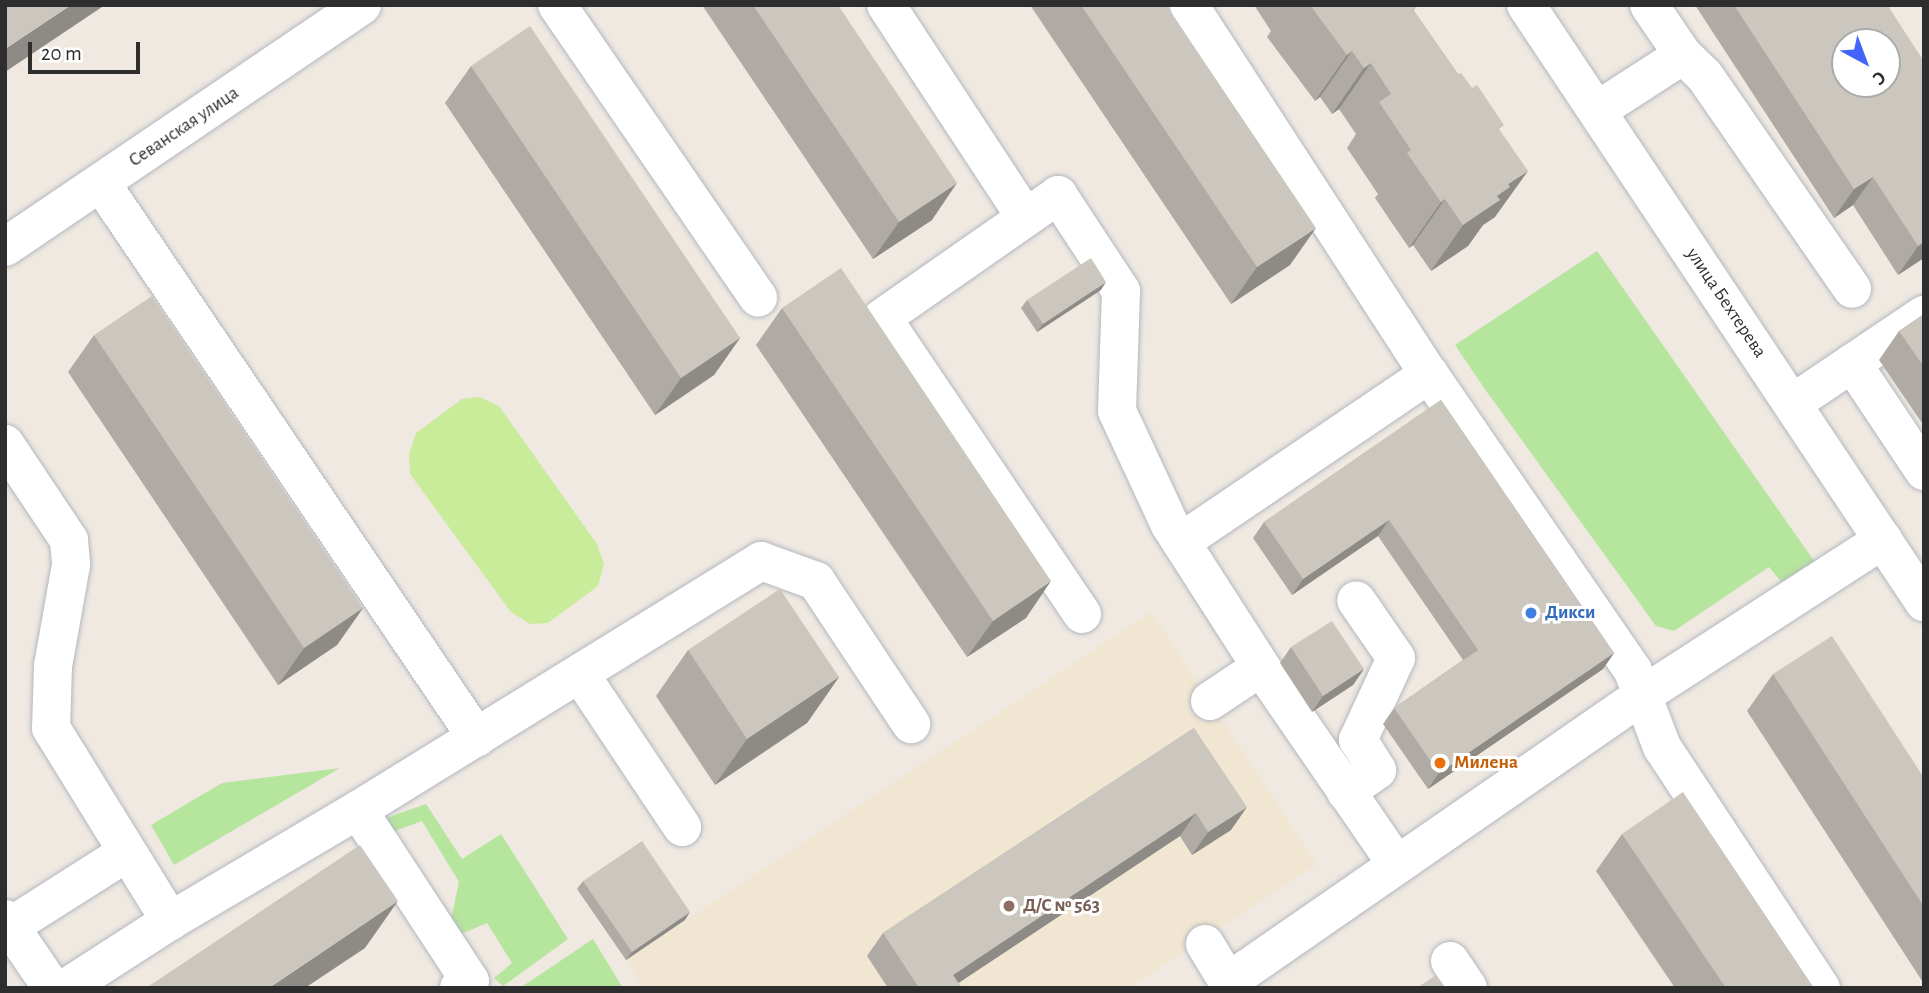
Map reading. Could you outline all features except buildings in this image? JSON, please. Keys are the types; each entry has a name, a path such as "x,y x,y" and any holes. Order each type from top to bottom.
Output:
{"street":[{"name":"Севанская улица","path":"5,247 362,5"},
{"path":"557,5 758,298"},
{"path":"886,5 1025,217"},
{"path":"1189,5 1429,374 1633,671 1662,747 1821,988"},
{"name":"улица Бехтерева","path":"1526,5 1883,540 1919,584"},
{"path":"1649,5 1683,55 1704,75 1852,289"},
{"path":"1598,110 1683,55"},
{"path":"101,183 477,738"},
{"path":"1082,614 882,318 1058,195 1121,291 1117,411 1181,542 1261,667 1397,865"},
{"path":"1793,403 1924,315"},
{"path":"1852,363 1924,471"},
{"path":"1181,542 1429,374"},
{"path":"5,444 69,540 71,565 53,666 51,728 126,853 170,920"},
{"path":"1205,944 1228,982 1643,695 1883,540"},
{"path":"66,988 170,920 477,738 761,561 816,581 911,724"},
{"path":"1346,792 1377,769 1358,740 1396,658 1356,600"},
{"path":"1210,701 1261,667"},
{"path":"580,674 682,827"},
{"path":"358,810 470,985"},
{"path":"52,988 8,923 126,853"}],"shaded area":[{"path":"1151,612 1317,864 1129,988 644,988 626,960"}],"green space":[{"path":"1597,251 1821,571 1789,591 1769,567 1674,631 1656,626 1484,388 1455,345"},
{"path":"480,397 499,406 597,544 604,564 598,586 548,623 530,624 511,612 410,474 409,454 416,433 462,399"},
{"path":"340,768 174,865 151,825 222,783"},
{"path":"426,804 462,859 501,834 568,939 503,986 494,978 512,963 487,923 461,934 451,919 459,882 422,821 387,834 381,820"},
{"path":"593,939 623,988 523,986"}],"place":[{"name":"Дикси","path":"1531,613"},
{"name":"Милена","path":"1440,763"},
{"name":"Д/C № 563","path":"1009,906"}]}
